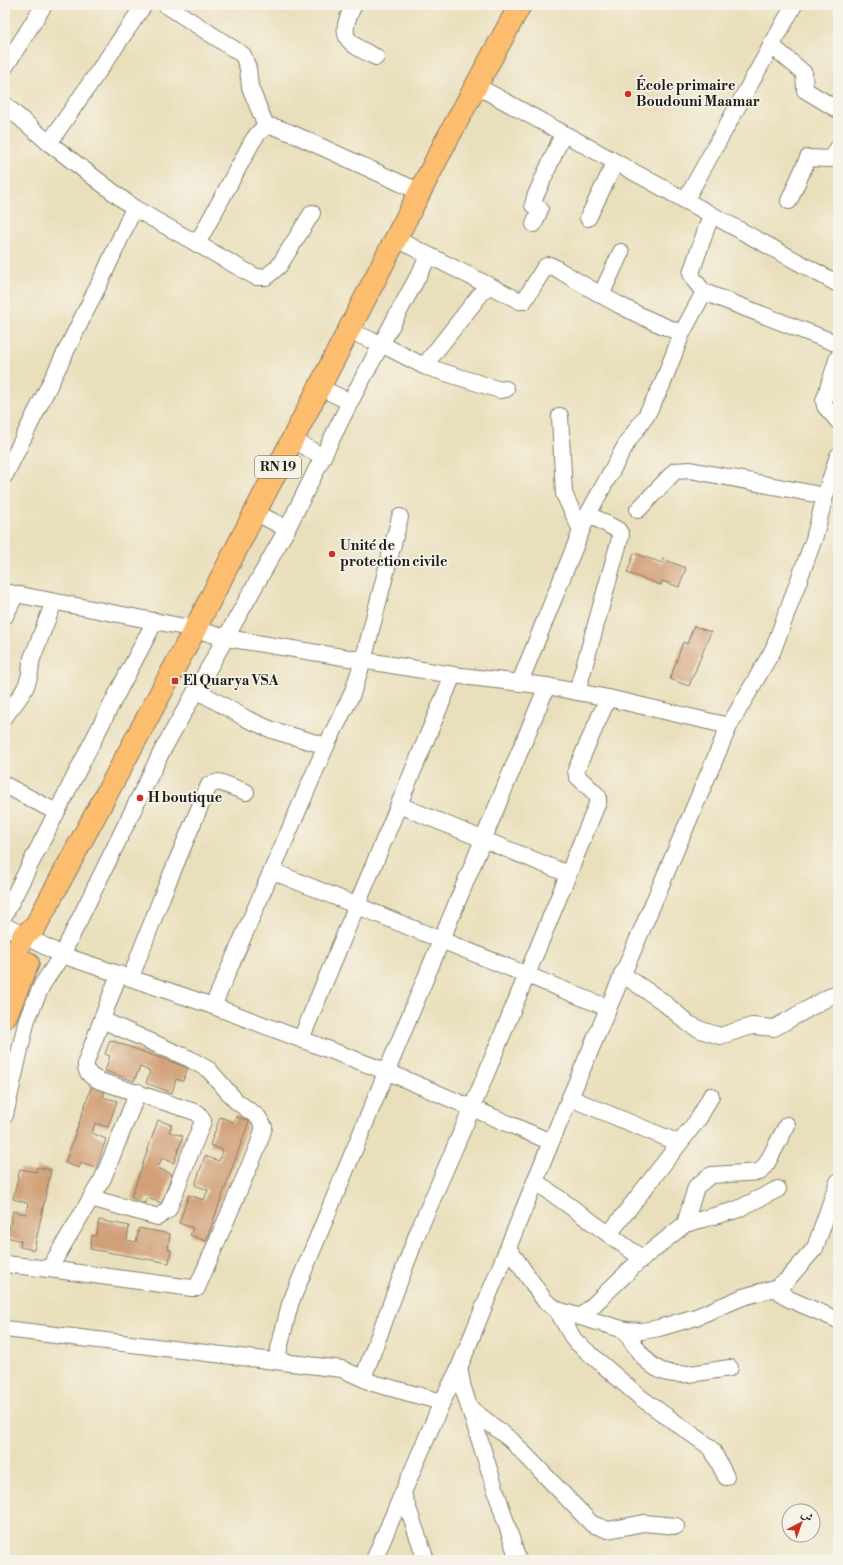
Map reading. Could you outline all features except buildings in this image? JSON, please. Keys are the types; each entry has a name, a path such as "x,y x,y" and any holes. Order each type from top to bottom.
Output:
{"highway":[{"name":"RN 19","path":"5,979 25,933 195,629 475,85 520,5"},
{"name":"RN 19","path":"5,1017 25,933"}],"street":[{"path":"5,67 44,5"},
{"path":"49,143 144,5"},
{"path":"354,5 345,25 345,32 348,41 361,50 376,56"},
{"path":"169,6 243,55 248,68 250,87 266,126"},
{"path":"685,201 772,45 791,6"},
{"path":"772,45 804,73 805,90 838,110"},
{"path":"475,85 838,284"},
{"path":"5,105 49,143 134,208 256,277 266,277 279,266 312,212"},
{"path":"198,244 252,142 261,129 266,126 271,126 291,133 420,192"},
{"path":"534,224 540,209 533,205 535,197 563,134"},
{"path":"789,201 808,158 830,159 838,148"},
{"path":"588,218 615,163"},
{"path":"5,473 104,274 134,208"},
{"path":"711,215 691,273 694,280 704,292 838,344"},
{"path":"396,239 487,286 524,301 545,267 549,265 601,295 658,324 682,333"},
{"path":"601,295 621,252"},
{"path":"5,1115 27,1019 42,985 62,955 162,751 287,529 350,402 429,256"},
{"path":"424,366 487,286"},
{"path":"520,682 570,562 588,514 628,441 646,416 662,385 682,333 704,292"},
{"path":"349,331 381,344 424,366 500,390 506,389"},
{"path":"838,357 824,401 825,406 838,421"},
{"path":"319,387 350,402"},
{"path":"560,416 564,494 581,530"},
{"path":"292,440 323,457"},
{"path":"374,1560 442,1402 459,1368 551,1142 729,726 773,650 814,539 825,496 838,456"},
{"path":"638,510 670,476 679,469 825,496"},
{"path":"255,512 287,529"},
{"path":"577,692 621,535 618,530 588,514"},
{"path":"213,1006 326,746 352,694 363,661 400,518"},
{"path":"5,616 10,593 195,629 226,638 453,675 547,686 608,698 729,726"},
{"path":"5,716 26,689 31,670 30,661 54,602"},
{"path":"5,914 155,621"},
{"path":"301,1039 453,675"},
{"path":"276,1361 290,1304 388,1072 547,686"},
{"path":"196,690 247,719 272,730 326,746"},
{"path":"363,1378 418,1232 472,1108 598,799 598,796 577,776 576,770 608,698"},
{"path":"91,1198 158,1217 168,1210 202,1118 198,1113 138,1092 100,1081 92,1077 87,1072 86,1062 102,1020 163,894 209,785 218,782 246,792"},
{"path":"5,785 56,812"},
{"path":"399,805 568,874"},
{"path":"272,871 608,1008"},
{"path":"25,933 62,955 125,975 213,1006 388,1072 551,1142"},
{"path":"622,974 662,1001 689,1024 701,1030 720,1036 752,1026 774,1028 838,992"},
{"path":"5,1264 197,1288 258,1146 264,1127 258,1117 236,1101 209,1070 190,1059 102,1020"},
{"path":"49,1269 103,1178 138,1092"},
{"path":"609,1234 699,1118 712,1096"},
{"path":"570,1098 679,1143"},
{"path":"685,1224 694,1191 702,1181 712,1175 760,1172 767,1163 787,1126"},
{"path":"535,1181 643,1259"},
{"path":"508,1248 545,1301 557,1310 625,1330 642,1331 659,1328 696,1317 742,1296 775,1288 786,1281 815,1248 838,1182"},
{"path":"581,1317 643,1259 685,1224 736,1210 778,1189"},
{"path":"775,1288 789,1299 838,1320"},
{"path":"557,1310 574,1340 641,1398 707,1445 713,1451 726,1477"},
{"path":"5,1329 342,1369 373,1383 442,1402"},
{"path":"625,1330 640,1354 653,1366 666,1374 677,1375 730,1368"},
{"path":"459,1368 463,1388 518,1560"},
{"path":"470,1408 511,1440 592,1524 608,1530 644,1523 676,1526"},
{"path":"403,1494 426,1560"}],"place":[{"name":"École primaire Boudouni Maamar","path":"628,94"},
{"name":"Unité de protection civile","path":"332,554"},
{"name":"El Quarya VSA","path":"175,681"},
{"name":"H boutique","path":"140,798"}]}
